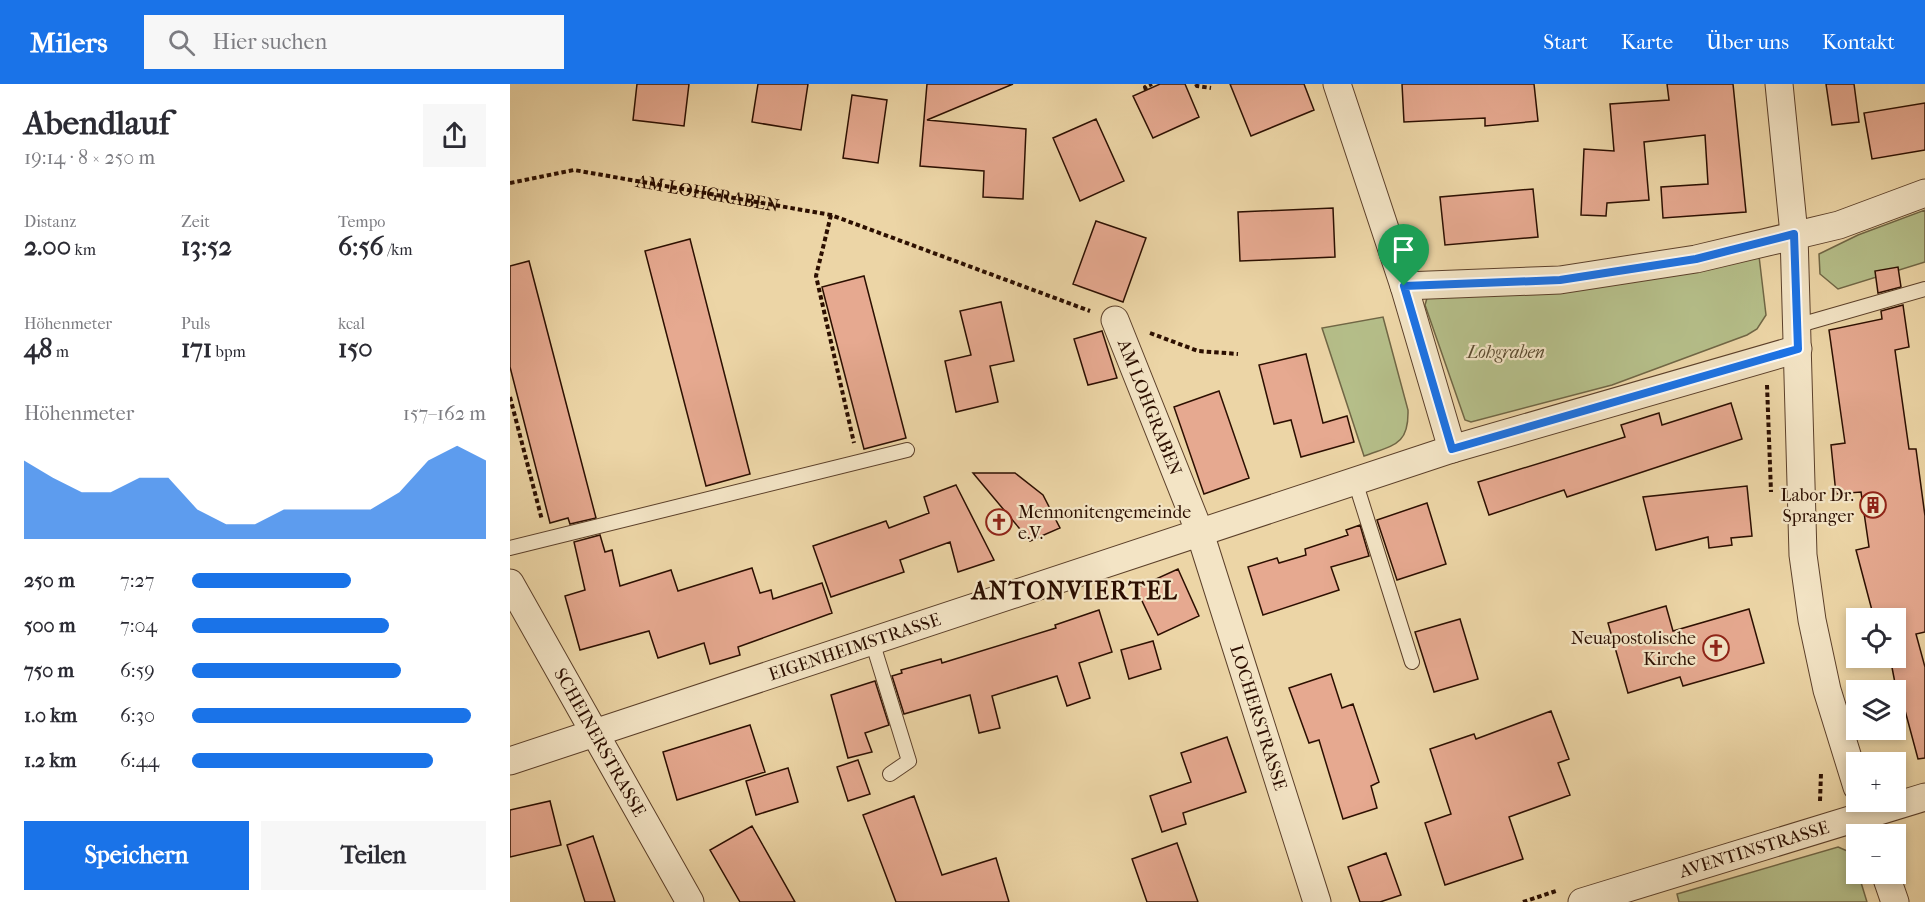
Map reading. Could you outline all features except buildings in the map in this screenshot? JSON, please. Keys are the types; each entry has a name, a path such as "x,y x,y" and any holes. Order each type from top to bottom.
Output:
{"street":[{"path":"1336,84 1404,286 1452,449"},
{"path":"1779,84 1794,234 1800,513 1806,586 1827,690 1846,752"},
{"path":"1404,286 1560,280 1696,259 1839,225 1925,193"},
{"name":"AM LOHGRABEN","path":"1115,320 1200,533"},
{"path":"1200,533 1797,337"},
{"name":"EIGENHEIMSTRASSE","path":"510,761 1200,533"},
{"name":"LOCHERSTRASSE","path":"1200,533 1317,902"},
{"name":"SCHEINERSTRASSE","path":"510,583 690,902"},
{"name":"AVENTINSTRASSE","path":"1582,902 1631,895 1925,797"},
{"path":"1889,884 1895,902"}],"lane":[{"path":"1797,337 1925,289"},
{"path":"510,548 907,450"},
{"path":"1355,482 1412,662"},
{"path":"872,641 909,761 890,774"}],"path":[{"path":"1146,90 1145,87 1152,84"},
{"path":"1196,84 1197,87 1211,88"},
{"name":"AM LOHGRABEN","path":"511,182 574,170 831,215 1115,320"},
{"path":"831,215 816,276 859,461"},
{"path":"1115,320 1198,351 1238,354"},
{"path":"1764,379 1768,387 1772,503"},
{"path":"510,397 547,538"},
{"path":"1816,807 1823,788 1820,768"},
{"path":"1523,902 1557,891"}],"green space":[{"path":"1925,210 1925,262 1838,289 1820,274 1819,254 1858,235"},
{"name":"Lohgraben","path":"1759,256 1766,315 1757,329 1747,335 1612,385 1471,422 1465,420 1425,305 1427,298"},
{"path":"1383,317 1408,410 1408,422 1406,431 1397,442 1364,456 1322,328"},
{"path":"1838,847 1846,850 1846,884 1861,884 1867,902 1679,902 1677,894"}],"place":[{"name":"Labor Dr. Spranger","path":"1873,505"},
{"name":"Mennonitengemeinde e.V.","path":"999,522"},
{"name":"Neuapostolische Kirche","path":"1716,648"}],"district":[{"name":"ANTONVIERTEL","path":"1075,591"}],"route":[{"path":"1794,234 1798,349 1452,449 1404,286 1560,280 1696,259 1794,234"}]}
